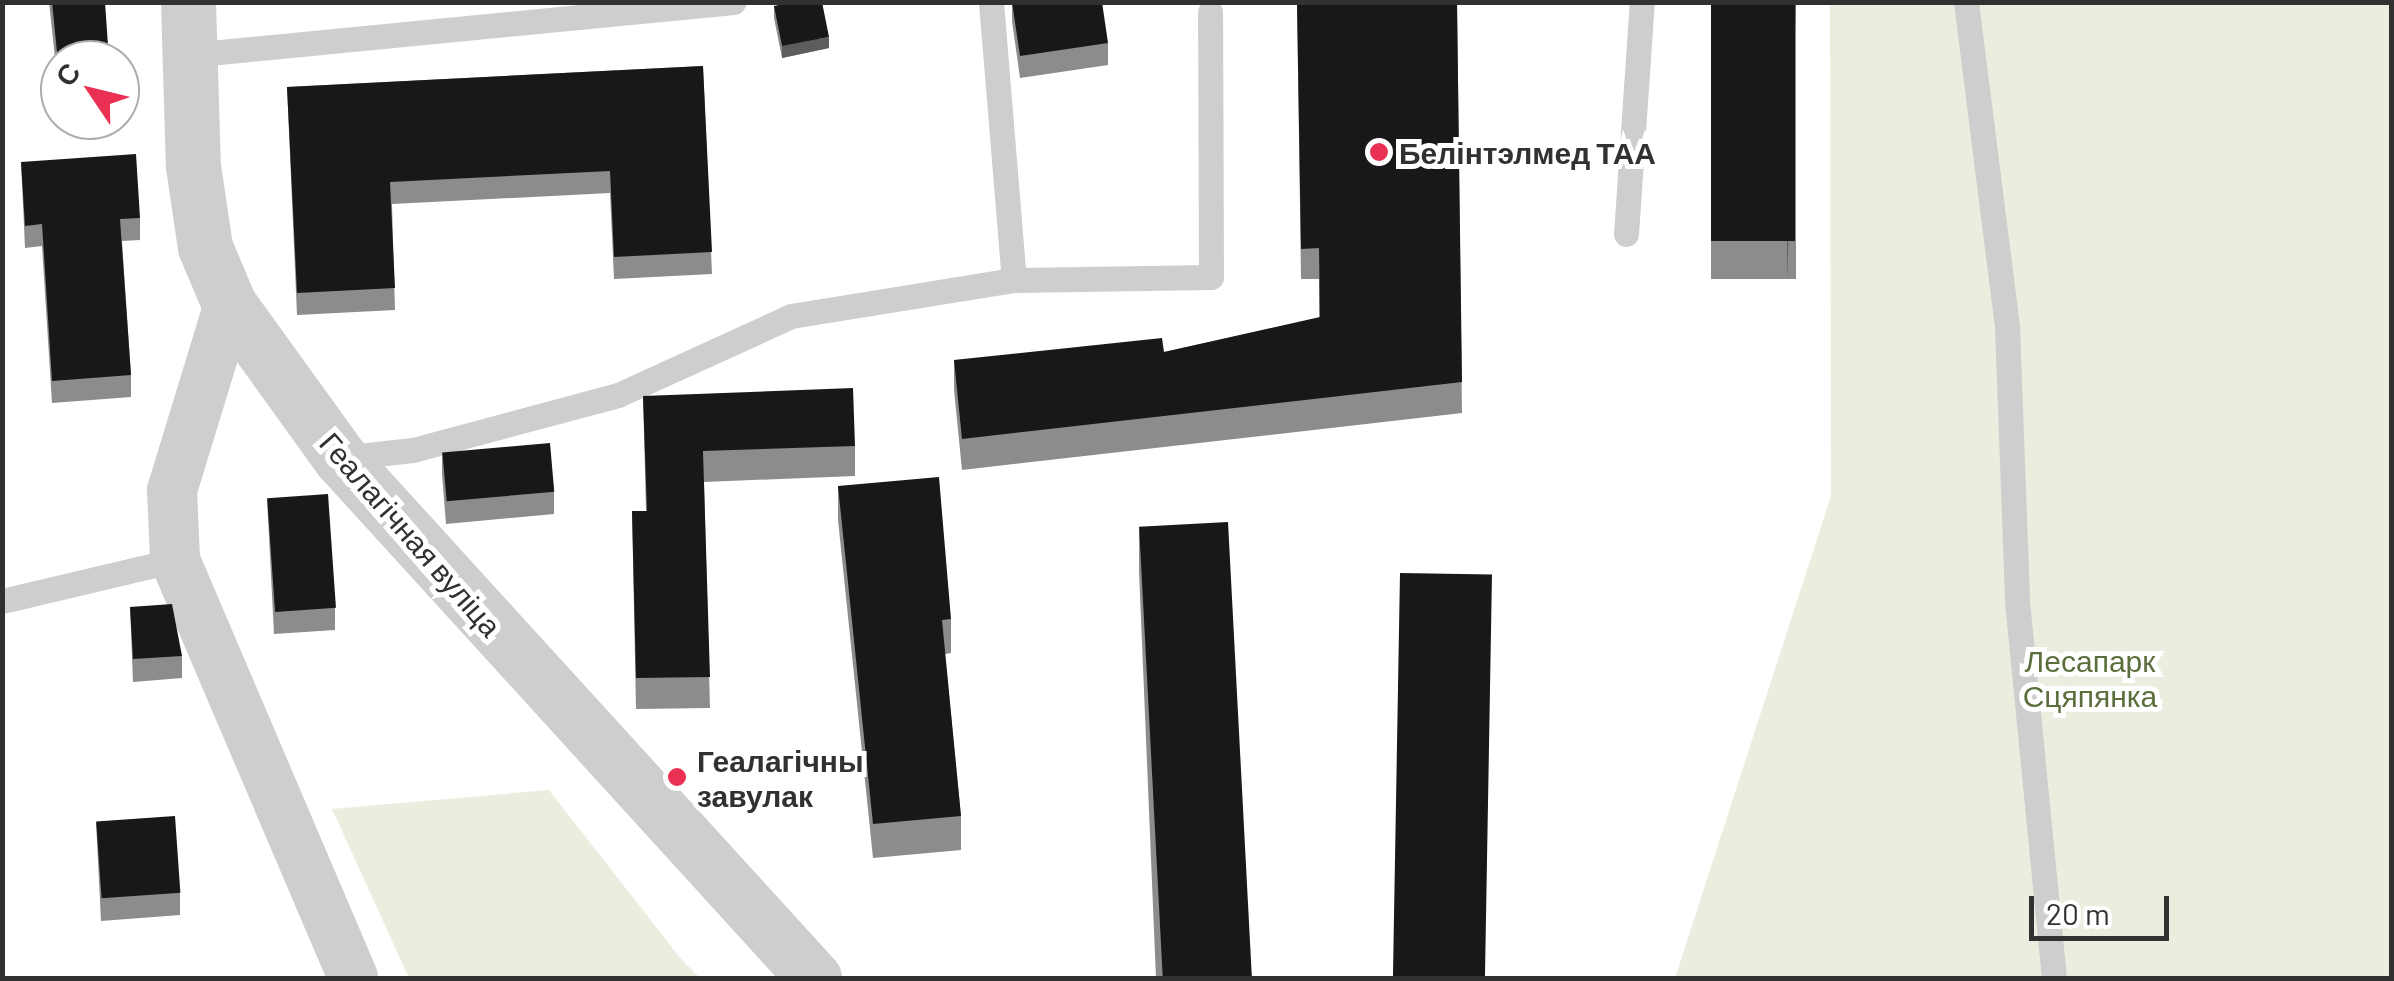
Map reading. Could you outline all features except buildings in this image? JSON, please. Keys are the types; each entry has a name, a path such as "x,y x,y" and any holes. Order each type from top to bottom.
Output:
{"street":[{"name":"Геалагічная вуліца","path":"189,29 205,247 229,304 340,458 814,978"},
{"path":"229,304 172,490 175,560 353,978"}],"lane":[{"path":"189,29 733,2"},
{"path":"992,2 1014,280"},
{"path":"1626,234 1642,2"},
{"path":"1966,2 2007,326 2017,601 2054,978"},
{"path":"340,458 413,450 618,395 791,316 1014,280 1211,278 1210,12"},
{"path":"2,601 175,560"}],"green space":[{"name":"Лесапарк Сцяпянка","path":"1830,3 2391,3 2391,978 1675,978 1831,496"},
{"path":"549,790 700,978 409,978 332,809"}],"place":[{"name":"Белінтэлмед ТАА","path":"1379,152"},
{"name":"Геалагічны завулак","path":"677,777"}]}
